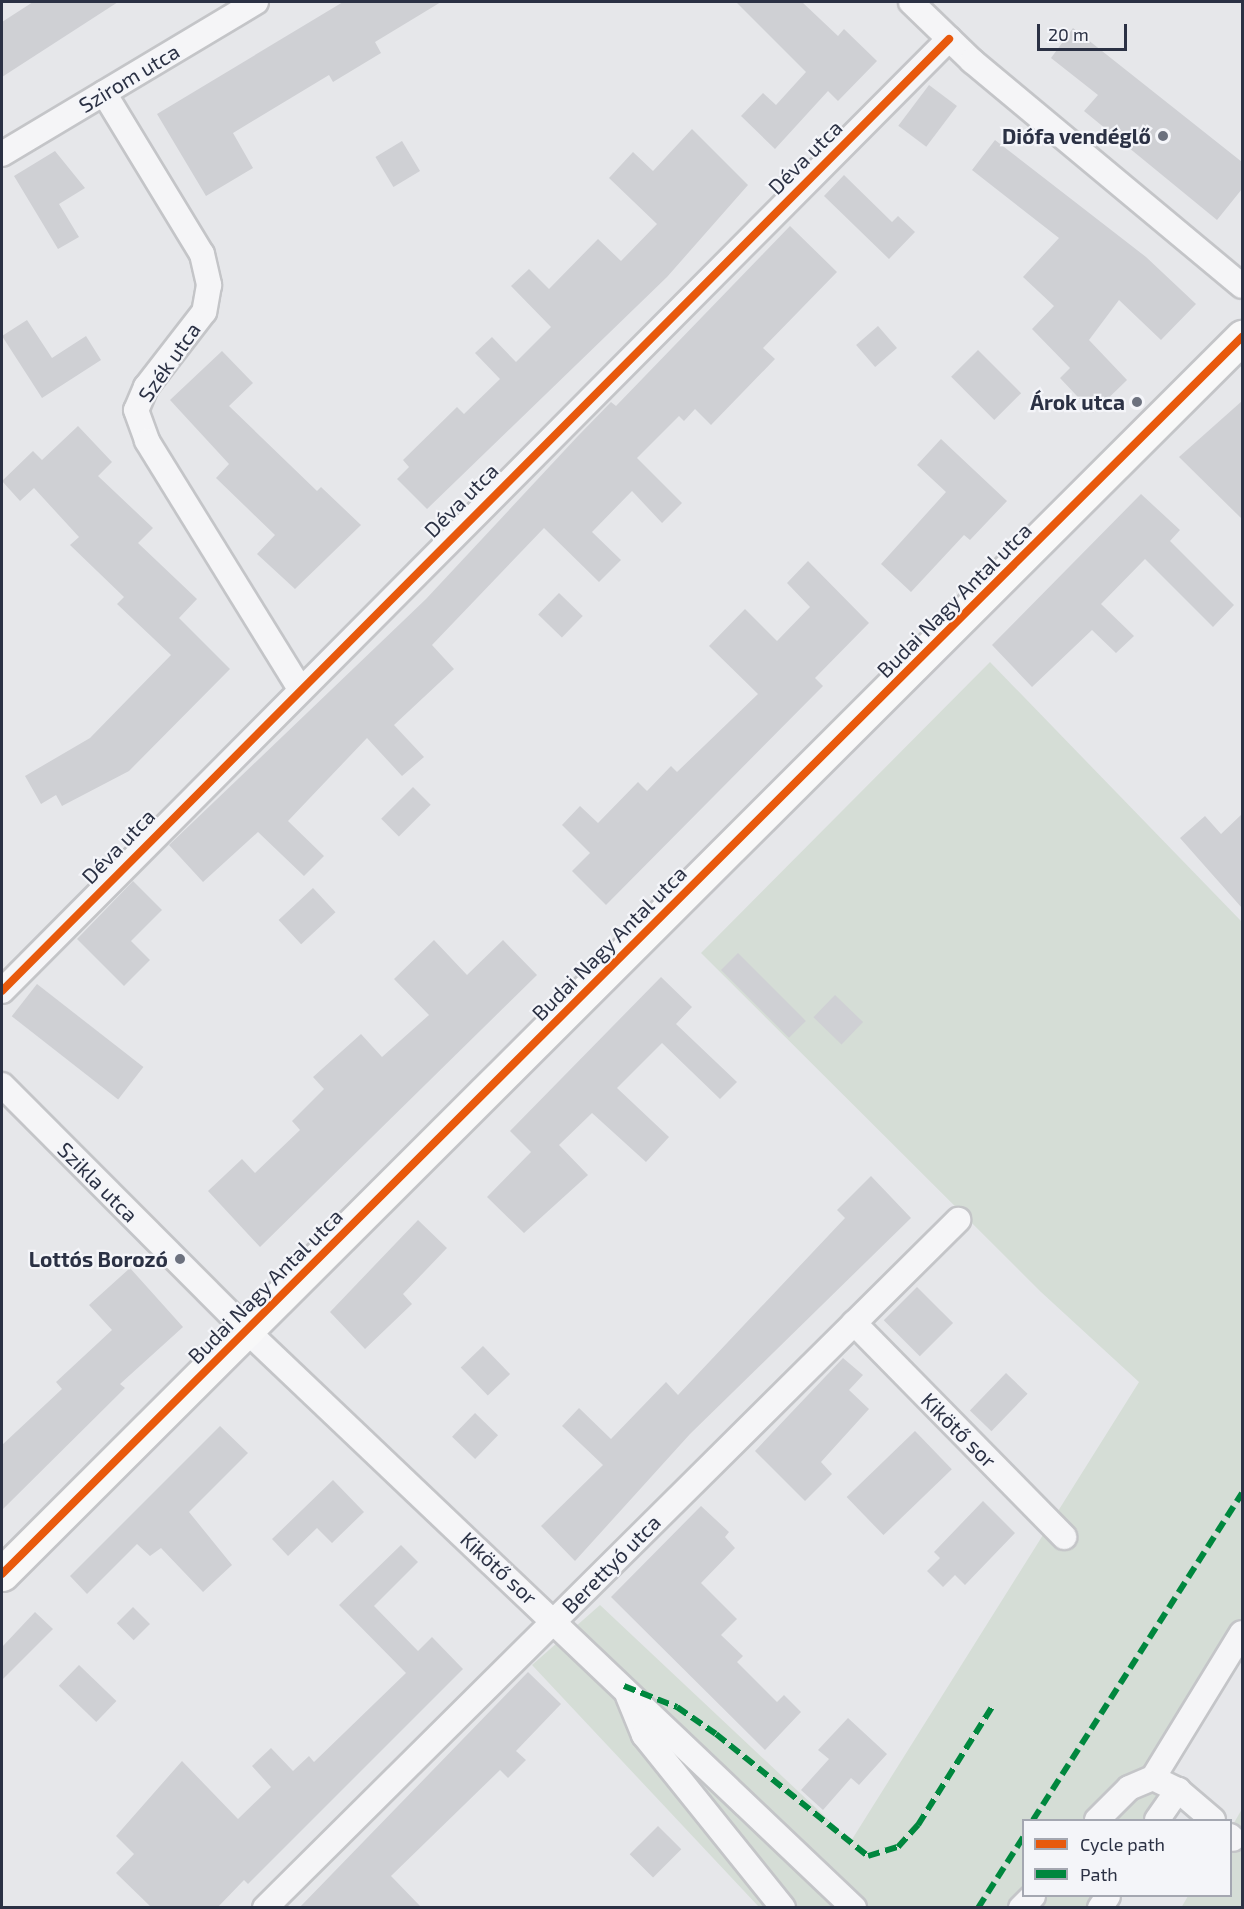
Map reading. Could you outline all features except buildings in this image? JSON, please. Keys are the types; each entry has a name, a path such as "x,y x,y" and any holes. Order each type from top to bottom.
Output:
{"main road":[{"name":"Budai Nagy Antal utca","path":"2,1574 1242,337"}],"street":[{"name":"Szirom utca","path":"2,154 256,2"},
{"path":"919,4 949,39 1242,286"},
{"name":"Déva utca","path":"2,991 299,687 949,39"},
{"name":"Szék utca","path":"104,93 202,254 209,285 204,312 147,387 136,410 147,441 299,687"},
{"name":"Szikla utca","path":"2,1084 246,1330"},
{"name":"Berettyó utca","path":"265,1908 958,1220"},
{"name":"Kikötő sor","path":"854,1323 1064,1537"},
{"name":"Kikötő sor","path":"246,1330 624,1686 854,1908"},
{"path":"1099,1819 1129,1788 1153,1778 1242,1633"},
{"path":"624,1686 644,1735 783,1908"},
{"path":"1153,1778 1178,1790 1211,1819"},
{"path":"1158,1819 1178,1790"},
{"path":"1022,1908 1033,1897"}],"shaded area":[{"path":"990,662 1242,922 1242,1659 1145,1819 1022,1819 1022,1897 1098,1897 1091,1908 759,1907 532,1665 600,1605 851,1841 1139,1382 1041,1292 701,953"},
{"path":"1242,1809 1242,1907 1181,1908 1187,1897 1232,1897 1232,1826"}],"marked path":[{"path":"1034,1819 1242,1493"},
{"path":"624,1686 677,1707 716,1734 868,1856 898,1847 918,1825 994,1704"},
{"path":"978,1908 1022,1839"}],"cycle path":[{"path":"2,991 949,39"},
{"path":"2,1574 1242,337"}],"place":[{"name":"Diófa vendéglő","path":"1163,136"},
{"name":"Árok utca","path":"1137,402"},
{"name":"Lottós Borozó","path":"180,1259"}]}
